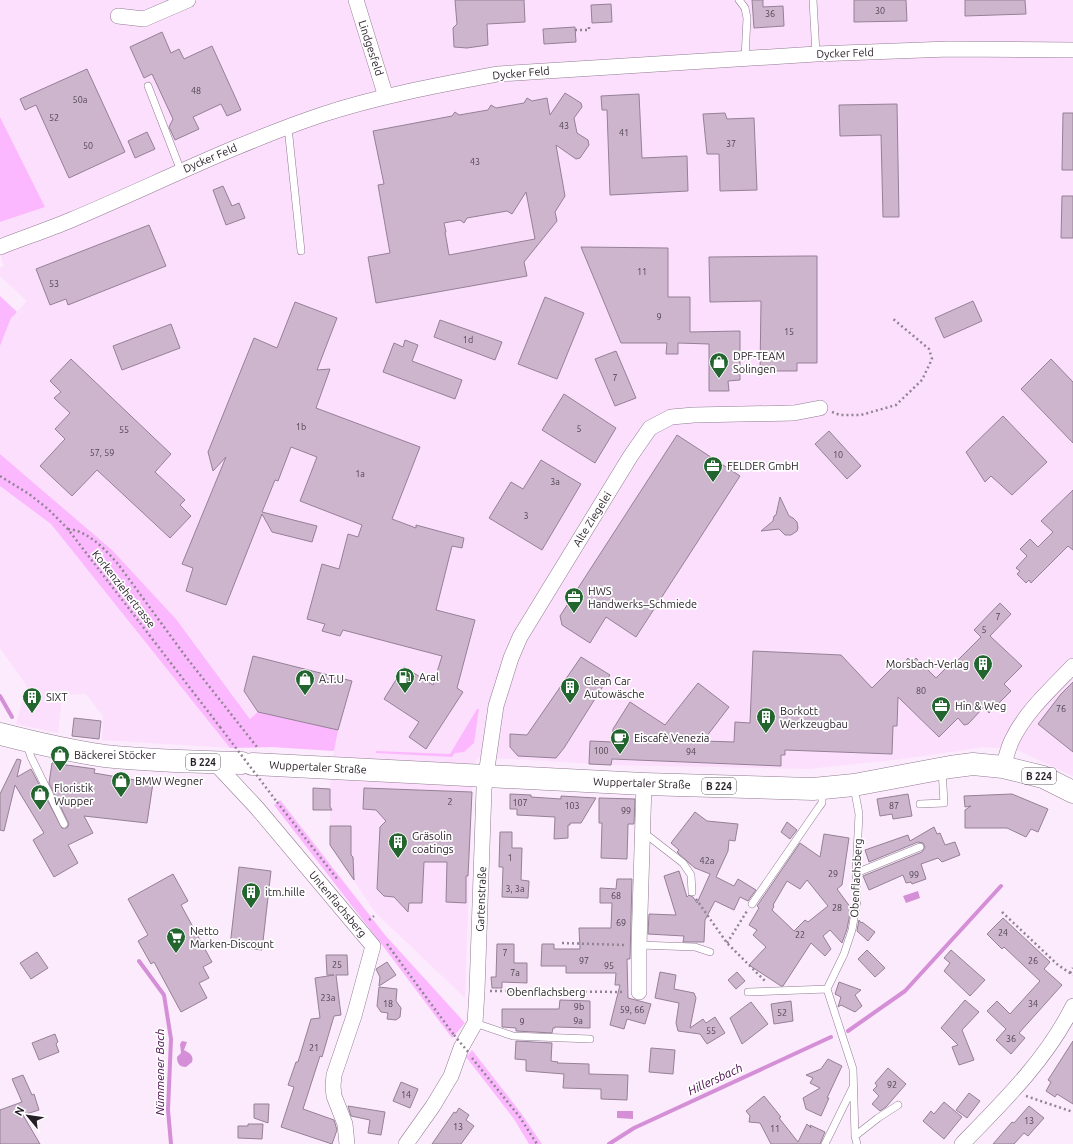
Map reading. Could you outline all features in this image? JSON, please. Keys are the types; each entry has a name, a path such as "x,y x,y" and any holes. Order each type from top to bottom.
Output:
{"main road":[{"name":"Wuppertaler Straße","path":"2,737 105,756 164,761 214,762 252,760 644,784 822,788 854,785 942,768 973,764 1003,767 1043,777 1073,792"}],"street":[{"path":"118,16 144,19 188,0"},
{"name":"Lindgesfeld","path":"356,0 386,97"},
{"name":"Dycker Feld","path":"0,247 71,220 236,147 322,115 386,97 498,74 816,54 949,50 1073,50"},
{"name":"Alte Ziegelei","path":"486,775 496,706 511,658 520,637 626,463 650,428 672,418 694,414 794,413 820,408"},
{"path":"1003,767 1011,742 1019,727 1035,706 1073,666"},
{"name":"Untenflachsberg","path":"214,762 257,808 373,946 354,1016 334,1075 332,1086 334,1096 345,1124 347,1144"},
{"name":"Gartenstraße","path":"406,1144 442,1092 451,1076 460,1048 475,1023 484,789 486,775"},
{"path":"639,992 644,784"},
{"path":"962,1144 1013,1091 1051,1043 1073,1006"}],"lane":[{"path":"739,0 745,8 747,18 745,58"},
{"path":"813,0 816,54"},
{"path":"148,86 181,171"},
{"path":"288,127 301,251"},
{"path":"26,741 31,757 64,824"},
{"path":"920,804 944,803 942,768"},
{"name":"Obenflachsberg","path":"827,989 844,954 852,930 857,901 856,873 859,814 854,785"},
{"path":"752,904 822,803 822,788"},
{"path":"643,832 683,863 691,875 692,892"},
{"path":"856,873 920,847"},
{"path":"639,945 695,947 710,952"},
{"path":"748,992 827,989 853,1069 855,1136 857,1144"},
{"path":"475,1023 513,1036 590,1039"},
{"path":"825,1144 853,1086"},
{"path":"855,1136 878,1118 898,1106"}],"path":[{"path":"575,30 589,30 589,26"},
{"path":"820,408 840,414 861,415 896,404 922,380 932,359 929,349 892,318"},
{"name":"Korkenziehertrasse","path":"0,476 29,494 48,509 67,528 277,802"},
{"path":"67,528 82,532 106,551 118,564 186,657 252,760"},
{"path":"692,892 727,943 776,991"},
{"path":"727,943 752,904"},
{"path":"1002,912 1058,965 1071,974 1073,968"},
{"path":"369,920 374,916"},
{"path":"562,943 639,945"},
{"name":"Obenflachsberg","path":"477,991 639,992"},
{"path":"454,1035 519,1116 537,1144"},
{"path":"1013,1091 1073,1112"}],"shaded area":[{"path":"0,0 1073,0 1073,776 1015,749 984,747 902,759 808,769 613,765 477,757 472,789 465,998 375,912 330,845 330,786 334,751 272,747 176,619 112,550 0,454 0,346 11,318 27,301 0,276 0,268 4,266 0,254 0,222 45,207 0,117"},
{"path":"0,117 45,207 0,222"},
{"path":"0,296 17,312 11,318 0,346"},
{"path":"0,454 112,550 176,619 250,719 258,712 338,730 334,751 272,747 230,748 51,524 0,486"},
{"path":"0,486 51,524 230,748 102,740 103,716 86,694 62,695 58,733 16,724 27,686 0,648"},
{"path":"477,709 479,709 474,743 464,752 455,753 452,757 376,753 376,751 450,754"},
{"path":"280,800 385,935 465,1023 452,1038 274,805"},
{"path":"918,891 920,898 906,903 903,896"},
{"path":"182,1041 187,1042 184,1050 192,1056 192,1062 186,1067 179,1065 177,1059 181,1053 180,1044"},
{"path":"472,1050 521,1113 542,1144 529,1144 514,1119 466,1057"},
{"path":"617,1111 633,1111 633,1119 617,1118"}],"building":[{"path":"455,0 524,0 525,22 487,24 488,45 467,48 454,47 453,28 457,24"},
{"path":"752,0 763,0 763,7 783,6 784,26 754,28"},
{"path":"854,0 906,0 907,21 854,22"},
{"path":"965,0 1025,0 1026,14 965,16"},
{"path":"611,4 612,22 592,23 591,5"},
{"path":"575,27 576,42 544,44 543,29"},
{"path":"162,32 171,53 179,49 184,59 212,46 241,110 227,116 221,104 193,117 199,129 175,140 169,127 173,119 152,74 144,78 130,47"},
{"path":"87,69 125,152 69,178 36,105 25,110 20,99"},
{"path":"565,93 581,103 582,107 574,118 577,133 588,140 589,145 580,158 576,159 556,145 565,196 555,212 557,221 524,262 527,276 376,303 368,257 390,253 378,185 384,184 373,131 452,116 455,112 459,115 488,110 491,105 496,108 524,103 527,98 532,101 547,98 550,115","holes":["526,192 535,239 449,255 444,223 460,220 464,223 467,218 507,211 512,214"]},
{"path":"639,94 642,158 687,156 688,191 610,195 607,110 602,110 601,96"},
{"path":"897,104 899,217 883,217 881,135 840,136 839,105"},
{"path":"725,113 727,119 754,118 757,190 720,191 719,154 707,154 703,114"},
{"path":"1063,113 1073,113 1073,170 1062,170"},
{"path":"147,132 155,149 135,158 128,141"},
{"path":"223,186 232,206 239,203 245,218 226,225 213,190"},
{"path":"1062,196 1073,196 1073,238 1061,238"},
{"path":"149,225 166,266 68,305 66,299 50,305 36,269"},
{"path":"581,247 668,248 668,297 690,297 690,332 740,331 740,380 728,381 729,391 709,391 709,344 678,343 678,354 666,354 667,343 621,343"},
{"path":"817,256 817,363 797,363 797,371 760,371 761,301 710,302 709,257"},
{"path":"545,297 584,313 557,379 518,364"},
{"path":"973,301 982,321 944,338 935,318"},
{"path":"295,302 337,318 317,370 330,369 316,408 420,447 392,519 416,528 416,525 464,538 462,548 452,546 436,610 475,620 457,688 463,692 426,749 409,737 419,722 384,699 404,667 433,685 442,656 343,630 340,636 322,631 325,624 307,619 322,564 339,569 348,534 358,537 362,525 300,501 317,457 291,447 278,481 275,480 262,512 317,526 312,542 272,532 262,514 226,605 186,591 193,568 182,564 226,457 213,471 208,452 254,338 277,348"},
{"path":"440,320 502,342 495,360 434,337"},
{"path":"171,324 180,348 122,370 113,346"},
{"path":"405,340 418,345 412,361 462,380 455,399 383,372 394,343 403,347"},
{"path":"616,351 636,398 615,406 595,359"},
{"path":"71,359 171,454 155,472 185,500 180,505 191,516 170,538 97,470 72,496 40,466 65,439 55,429 70,413 54,398 61,392 50,381"},
{"path":"1051,359 1073,382 1073,443 1021,389"},
{"path":"564,394 616,428 595,463 542,430"},
{"path":"1003,416 1047,462 1012,495 991,476 985,482 966,452"},
{"path":"829,431 861,466 847,479 815,444"},
{"path":"677,435 740,476 636,637 606,617 590,643 562,625 560,616"},
{"path":"541,460 581,484 542,550 489,518 511,482 523,489"},
{"path":"1073,490 1073,550 1068,546 1031,583 1029,580 1026,583 1017,574 1020,571 1016,568 1027,556 1020,549 1030,539 1038,547 1053,532 1041,521"},
{"path":"780,497 789,516 797,522 797,531 791,535 785,535 779,529 761,531 773,521"},
{"path":"1000,603 1011,614 990,636 1022,666 1004,684 1011,691 989,713 984,707 968,724 964,725 958,718 939,737 898,697 897,726 893,726 892,754 785,750 785,755 781,755 781,766 612,759 611,765 589,764 590,741 612,742 613,729 630,702 665,725 698,683 729,707 703,741 734,742 735,722 750,723 753,651 841,655 872,688 896,664 900,667 908,658 912,662 916,658 936,678 949,665 951,667 981,637 974,630"},
{"name":"A.T.U","path":"253,656 352,681 338,730 258,712 244,691"},
{"name":"Clean Car Autowäsche","path":"581,657 610,675 564,748 556,758 518,756 510,747 510,734 527,735"},
{"path":"1073,682 1073,752 1038,724 1061,694"},
{"path":"74,718 101,721 99,739 72,736"},
{"path":"17,759 21,760 17,777 31,769 62,828 67,828 69,824 49,783 52,763 95,769 94,773 153,783 147,823 84,816 93,833 68,845 78,863 54,877 33,840 44,833 15,785 4,831 0,830 0,794"},
{"path":"313,788 330,789 330,807 332,810 313,810"},
{"name":"Gräsolin coatings","path":"364,788 472,792 468,876 466,876 466,903 446,902 447,862 424,862 422,903 409,903 408,912 394,897 384,896 377,889 380,827 386,821 376,810 363,809"},
{"path":"510,794 561,799 561,796 596,798 581,823 570,823 570,825 568,825 568,838 554,839 555,817 517,815 517,809 510,809"},
{"path":"908,794 912,816 893,819 892,814 880,816 877,799"},
{"path":"1012,794 1048,809 1038,832 1031,829 1026,837 1007,828 965,828 965,810 971,806 965,807 964,796"},
{"path":"599,798 635,799 634,824 628,824 627,859 601,858 602,823 599,823"},
{"path":"695,812 707,821 738,824 735,841 729,840 728,851 716,877 734,886 738,879 756,890 748,901 740,897 734,910 715,901 705,920 704,942 683,942 684,936 648,934 649,914 676,915 664,876 679,871 687,897 689,895 693,897 697,903 710,874 695,868 677,852 679,850 671,843"},
{"path":"787,822 797,830 790,839 781,832"},
{"path":"330,826 351,826 351,855 353,857 354,880 330,845"},
{"path":"934,827 937,834 940,833 945,845 955,842 960,855 942,862 938,858 921,864 926,879 912,884 911,882 906,883 903,875 869,890 863,876 922,852 925,847 923,843 918,842 869,862 865,850 908,835 910,841"},
{"path":"500,832 512,832 512,848 522,848 521,880 529,881 528,898 502,897 503,867 499,867"},
{"path":"824,834 849,838 842,885 837,889 851,908 847,929 842,943 830,930 823,936 831,949 825,956 811,943 783,986 781,986 749,965 766,947 753,935 757,930 749,925 759,908 757,906 800,843 820,857","holes":["807,880 828,906 808,922 805,920 794,931 772,910 773,905 787,881 800,889"]},
{"name":"itm.hille","path":"239,867 271,871 262,950 230,946"},
{"name":"Netto Marken-Discount","path":"173,874 188,901 181,905 212,962 203,967 209,978 199,983 207,998 181,1012 154,962 151,964 138,941 148,935 128,899"},
{"path":"617,879 632,879 630,959 627,959 628,998 651,1004 645,1024 627,1019 624,1029 610,1025 620,985 615,985 616,973 566,973 566,966 541,966 542,944 554,944 554,949 580,949 579,928 611,928 612,903 600,903 600,888 616,889"},
{"path":"1003,918 1050,962 1044,969 1062,985 1019,1033 1025,1038 1011,1054 996,1040 1006,1029 987,1011 997,1001 1010,1014 1040,981 1004,947 1002,949 987,934"},
{"path":"859,920 875,932 868,941 857,931"},
{"path":"497,944 514,944 514,963 527,963 527,983 502,982 502,988 492,988 491,977 496,977"},
{"path":"867,950 885,968 875,977 858,959"},
{"path":"951,950 985,980 970,996 944,971 950,963 944,958"},
{"path":"37,952 48,968 31,979 20,963"},
{"path":"326,955 347,955 348,975 336,975 341,1015 334,1016 322,1057 320,1056 303,1109 334,1120 337,1130 332,1144 281,1127 294,1087 288,1085 296,1062 298,1062 311,1019 320,1018 315,978 334,975 327,975"},
{"path":"387,962 396,975 379,986 380,977 376,969"},
{"path":"660,972 676,975 674,989 694,993 696,998 690,1028 703,1019 706,1023 715,1017 725,1033 707,1044 700,1034 678,1031 676,1023 679,1003 655,998"},
{"path":"737,972 745,981 736,989 728,980"},
{"path":"839,982 861,990 855,995 862,1006 855,1012 841,1005 838,1007 841,997 835,994"},
{"path":"379,987 397,989 396,1001 401,1008 400,1017 396,1020 387,1019 388,1013 381,1012 377,1006"},
{"path":"560,1000 590,1001 590,1028 555,1027 553,1028 552,1033 516,1031 516,1028 502,1027 502,1009 559,1009"},
{"path":"965,1000 979,1012 962,1030 974,1060 959,1065 952,1047 958,1045 941,1028"},
{"path":"791,1001 793,1021 774,1024 771,1004"},
{"path":"751,1002 768,1024 742,1044 730,1018"},
{"path":"55,1034 59,1052 39,1060 32,1043"},
{"path":"516,1041 552,1043 551,1061 558,1062 557,1063 589,1064 589,1074 628,1075 627,1100 601,1099 601,1089 563,1088 564,1074 526,1071 526,1060 515,1059"},
{"path":"1073,1041 1073,1104 1057,1094 1055,1097 1046,1091 1051,1082 1048,1080"},
{"path":"651,1048 675,1050 673,1074 649,1072"},
{"path":"828,1059 842,1066 827,1098 829,1098 821,1116 806,1109 803,1098 820,1088 810,1083 813,1078 806,1075 821,1069"},
{"path":"888,1068 906,1084 886,1107 880,1111 872,1104 879,1096 873,1090 877,1086 875,1083"},
{"path":"23,1075 32,1095 34,1094 39,1110 23,1115 40,1144 0,1144 0,1110 22,1102 12,1079"},
{"path":"401,1082 418,1089 410,1108 393,1101"},
{"path":"969,1093 980,1101 967,1118 956,1110"},
{"path":"764,1096 798,1142 807,1124 811,1128 810,1125 825,1132 820,1144 771,1144 760,1123 749,1122 750,1116 746,1111"},
{"path":"944,1102 962,1117 944,1139 923,1121 931,1111 934,1114"},
{"path":"254,1104 269,1104 268,1123 254,1118"},
{"path":"348,1106 385,1112 381,1135 368,1133 370,1120 351,1116"},
{"path":"1029,1106 1044,1118 1028,1136 1024,1133 1014,1144 993,1144 1012,1122 1014,1123"},
{"path":"459,1108 469,1115 466,1120 474,1126 461,1144 432,1144 454,1112 456,1113"},
{"path":"248,1124 263,1124 262,1139 238,1138 238,1126 248,1126"}],"waterway":[{"name":"Nümmener Bach","path":"0,696 12,717"},
{"name":"Hillersbach","path":"848,1031 905,991 1001,886"},
{"name":"Nümmener Bach","path":"139,961 164,995 171,1039 168,1110 171,1144"},
{"name":"Hillersbach","path":"609,1144 634,1128 831,1037"}],"place":[{"name":"DPF-TEAM Solingen","path":"719,379"},
{"name":"FELDER GmbH","path":"713,483"},
{"name":"HWS Handwerks‒Schmiede","path":"574,614"},
{"name":"Morsbach-Verlag","path":"983,681"},
{"name":"Aral","path":"405,694"},
{"name":"A.T.U","path":"305,696"},
{"name":"Clean Car Autowäsche","path":"570,704"},
{"name":"SIXT","path":"32,714"},
{"name":"Hin & Weg","path":"941,723"},
{"name":"Borkott Werkzeugbau","path":"766,734"},
{"name":"Eiscafè Venezia","path":"620,755"},
{"name":"Bäckerei Stöcker","path":"60,772"},
{"name":"BMW Wegner","path":"121,798"},
{"name":"Floristik Wupper","path":"40,811"},
{"name":"Gräsolin coatings","path":"398,859"},
{"name":"itm.hille","path":"251,909"},
{"name":"Netto Marken-Discount","path":"176,954"}]}
